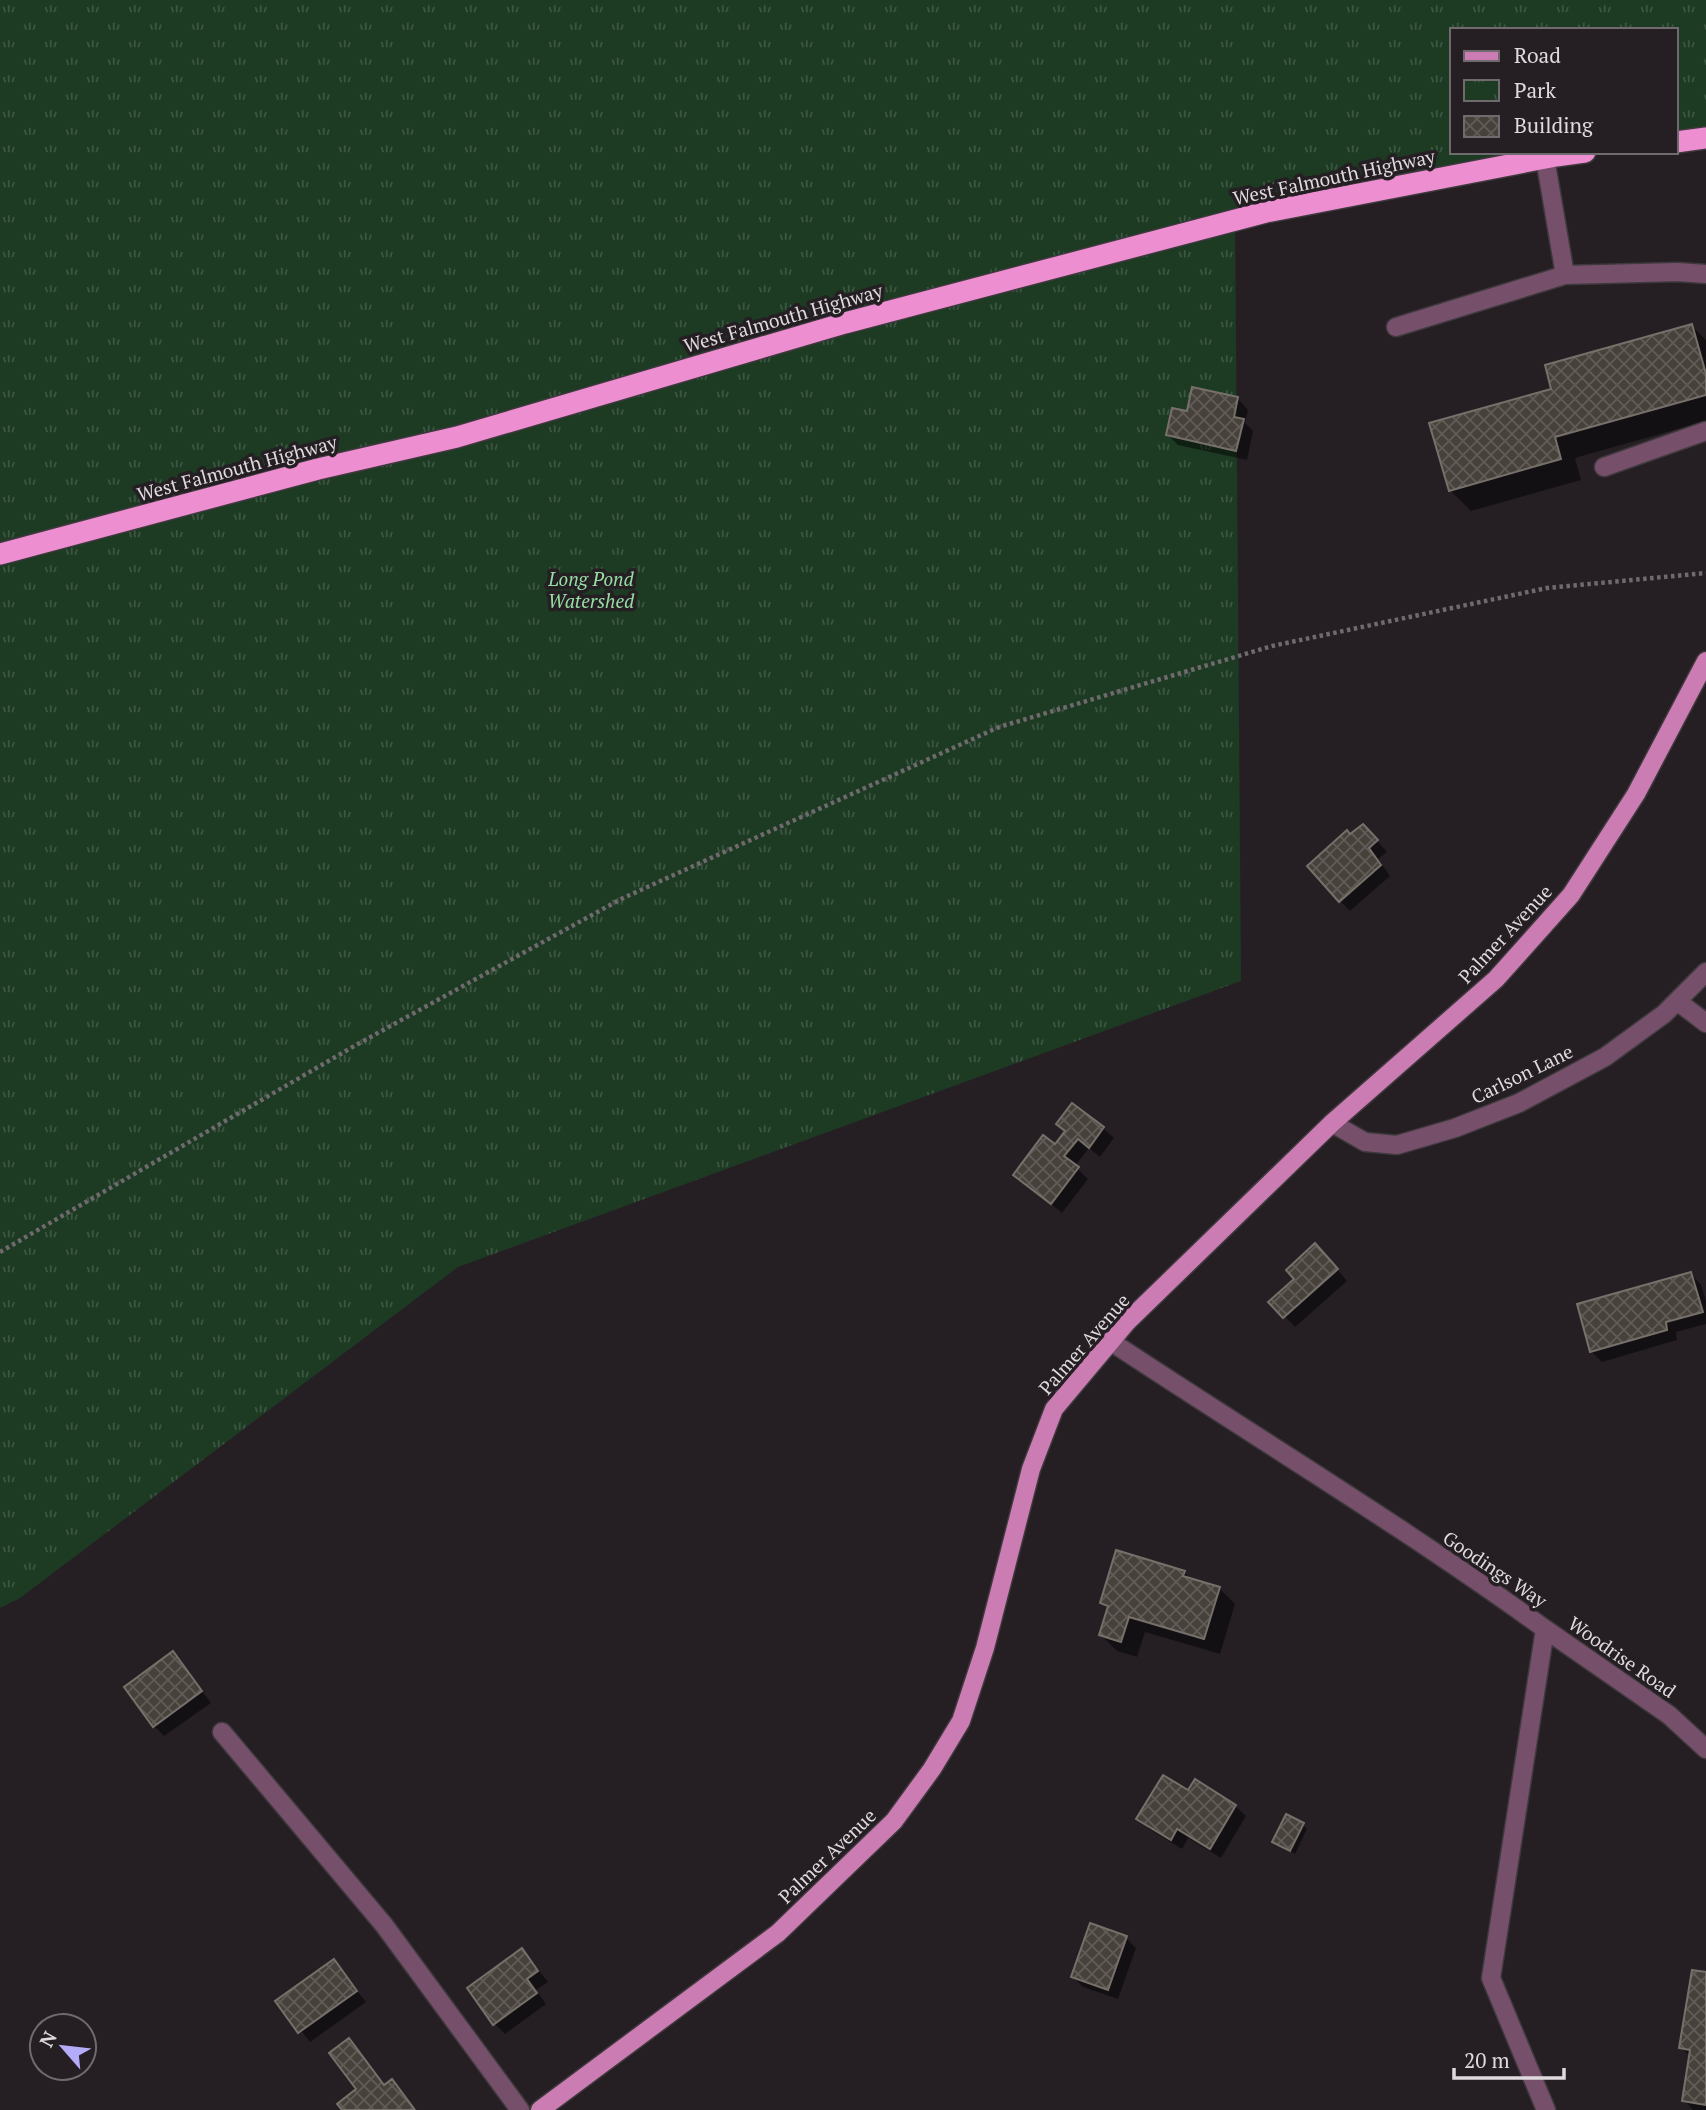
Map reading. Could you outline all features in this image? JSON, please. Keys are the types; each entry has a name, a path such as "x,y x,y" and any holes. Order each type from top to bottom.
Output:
{"highway":[{"path":"1678,142 1706,138"},
{"name":"West Falmouth Highway","path":"0,554 318,469 457,437 845,323 1266,212 1572,154"}],"main road":[{"name":"Palmer Avenue","path":"540,2110 778,1933 894,1821 932,1769 961,1721 985,1648 1031,1469 1054,1409 1110,1341 1239,1211 1332,1123 1496,979 1571,895 1636,794 1706,661"}],"street":[{"path":"1545,158 1565,275"},
{"path":"1396,327 1565,275 1678,272 1706,274"},
{"path":"1604,467 1706,431"},
{"name":"Carlson Lane","path":"1332,1123 1365,1142 1397,1144 1455,1128 1519,1103 1605,1057 1664,1014 1706,972"},
{"path":"1677,1000 1706,1023"},
{"name":"Goodings Way","path":"1110,1341 1236,1425 1380,1515 1545,1629 1491,1979 1546,2110"},
{"name":"Woodrise Road","path":"1545,1629 1669,1715 1706,1749"},
{"path":"222,1732 384,1925 520,2110"}],"path":[{"path":"0,1252 356,1045 621,899 999,727 1272,646 1547,588 1706,573"}],"green space":[{"name":"Long Pond Watershed","path":"0,0 1706,0 1706,147 1678,148 1678,28 1450,28 1450,154 1567,154 1235,217 1241,981 458,1267 20,1598 0,1608"}],"building":[{"path":"1692,324 1706,374 1706,395 1555,437 1561,459 1449,491 1429,423 1551,389 1545,365"},
{"path":"1192,387 1238,397 1234,417 1244,419 1236,451 1166,435 1172,408 1187,411"},
{"path":"1363,824 1378,840 1369,848 1381,865 1339,902 1307,866 1347,830 1350,834"},
{"path":"1072,1103 1104,1127 1089,1148 1078,1139 1064,1156 1079,1167 1051,1204 1013,1175 1043,1135 1055,1144 1065,1131 1056,1124"},
{"path":"1315,1243 1338,1269 1283,1318 1268,1302 1294,1279 1286,1270"},
{"path":"1691,1272 1703,1312 1666,1322 1667,1330 1590,1352 1577,1304"},
{"path":"1116,1550 1185,1571 1183,1576 1220,1587 1204,1639 1129,1617 1121,1642 1099,1635 1108,1606 1100,1603"},
{"path":"173,1651 202,1691 153,1727 124,1687"},
{"path":"1163,1775 1188,1790 1195,1779 1236,1805 1210,1849 1177,1829 1171,1840 1136,1819"},
{"path":"1286,1814 1304,1823 1290,1851 1272,1842"},
{"path":"1090,1923 1127,1936 1108,1990 1071,1977"},
{"path":"522,1948 538,1971 527,1979 537,1993 493,2025 467,1988"},
{"path":"334,1959 357,1991 298,2033 275,2001"},
{"path":"1692,1970 1706,1972 1706,2105 1682,2101 1690,2050 1679,2048"},
{"path":"349,2038 384,2085 392,2079 415,2110 342,2110 337,2104 356,2089 329,2053"}]}
